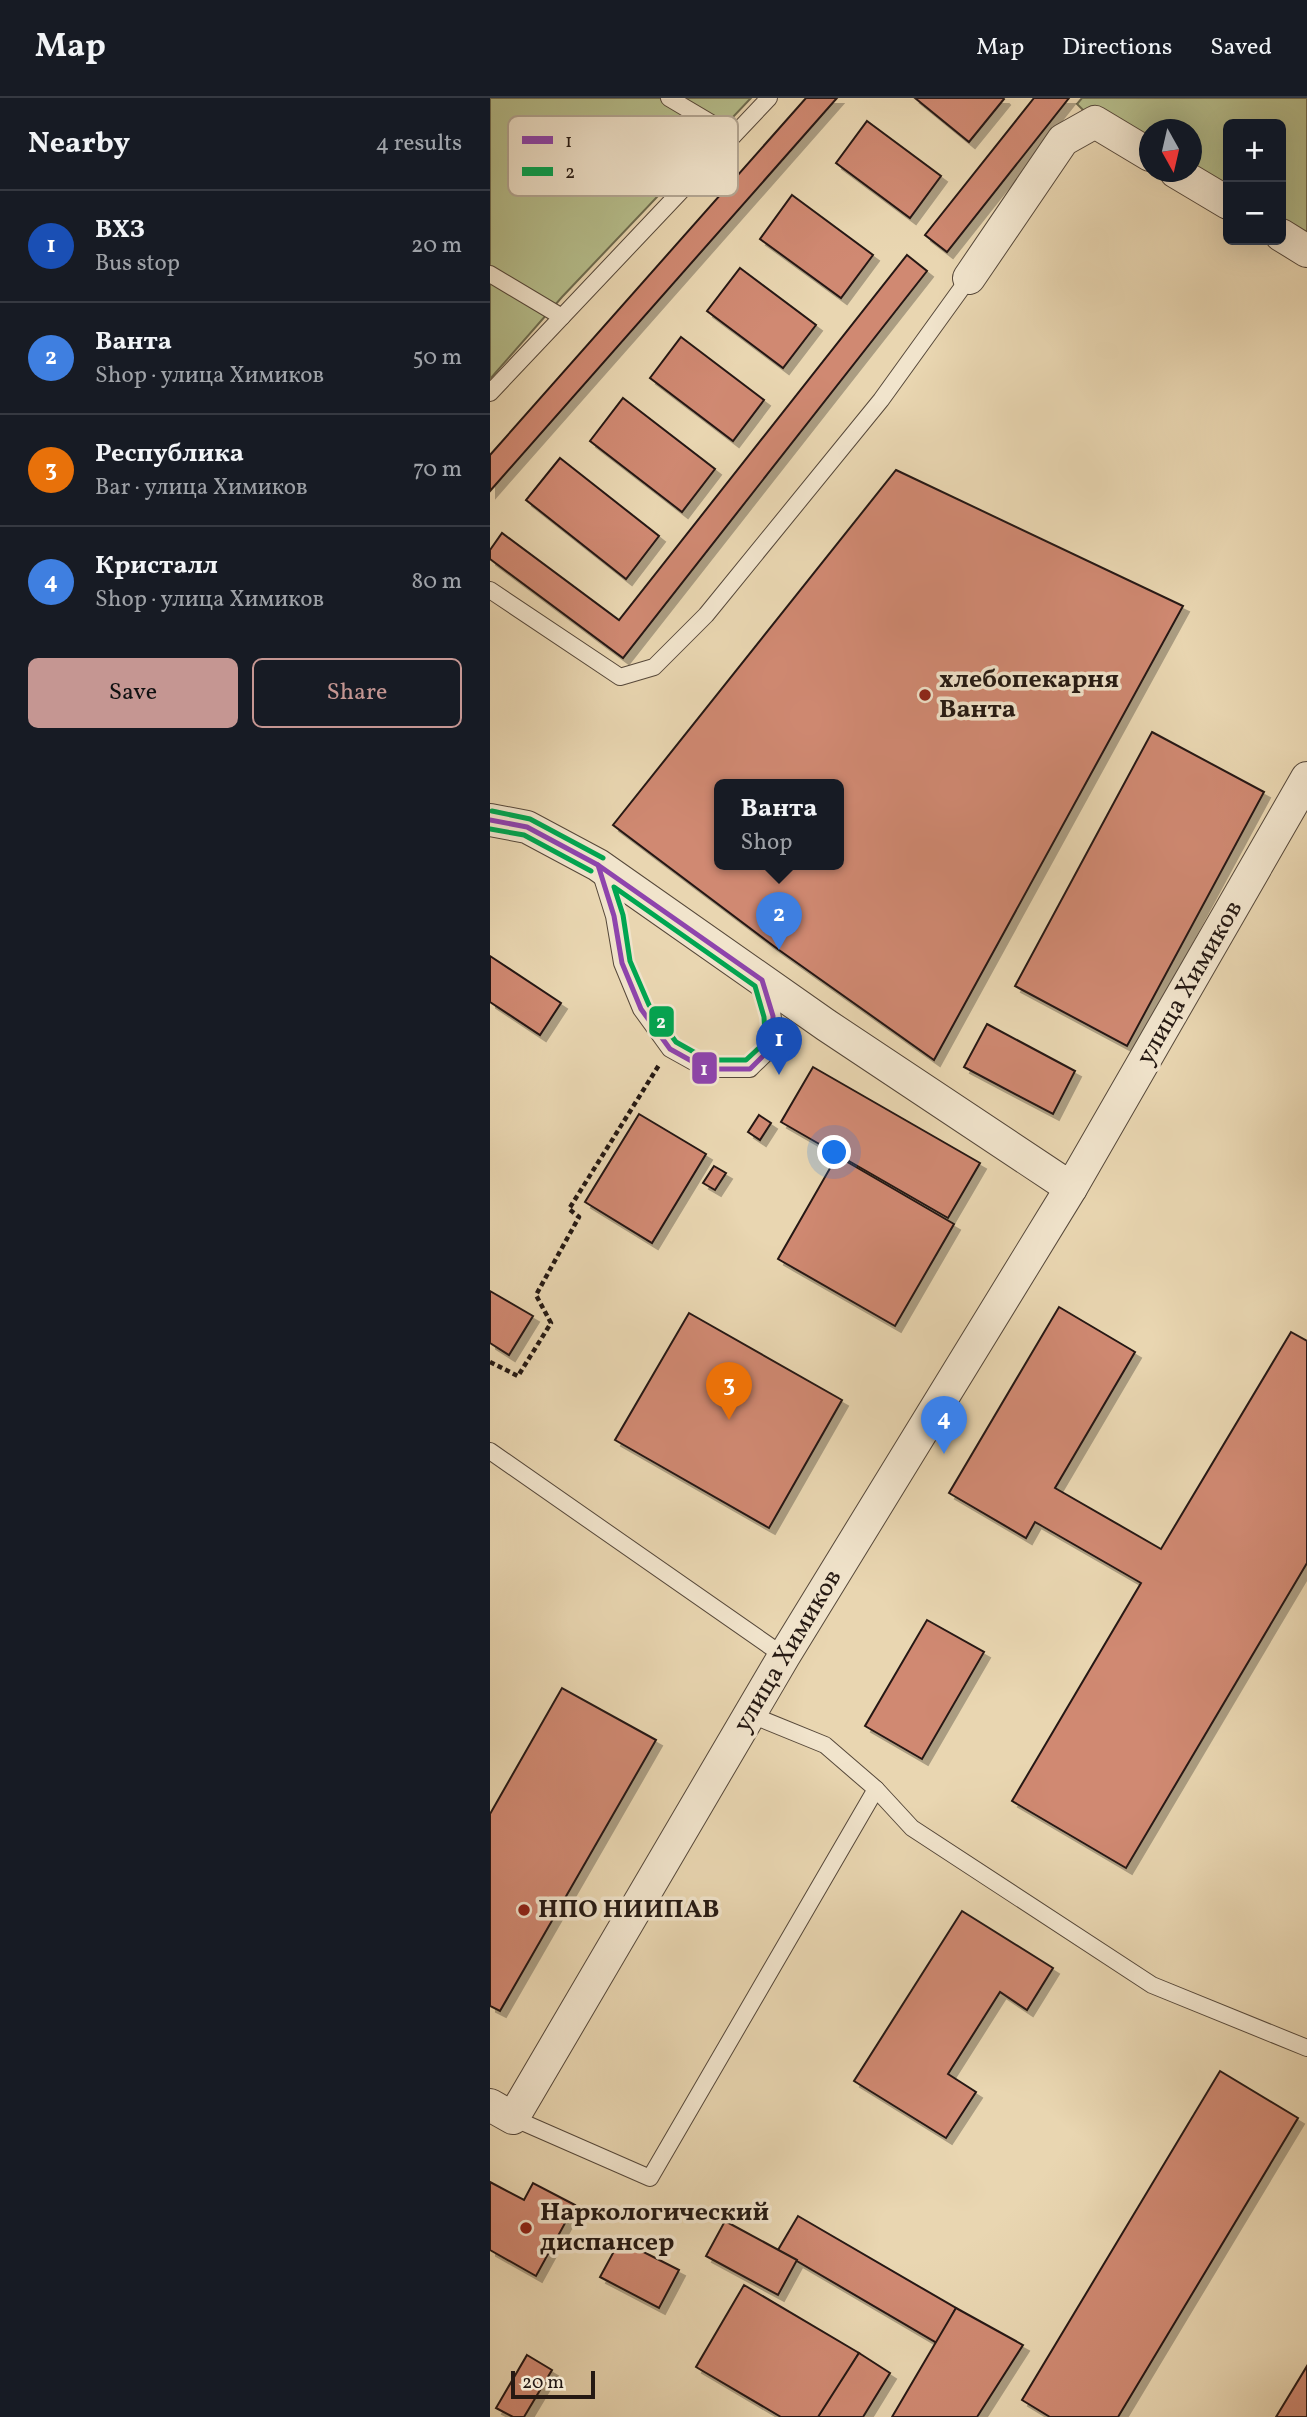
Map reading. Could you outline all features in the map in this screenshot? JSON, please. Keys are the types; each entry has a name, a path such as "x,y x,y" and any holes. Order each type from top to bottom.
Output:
{"street":[{"path":"969,278 1063,140 1095,122 1139,148"},
{"path":"1193,182 1223,200"},
{"path":"1286,238 1307,251"},
{"name":"улица Химиков","path":"502,2112 1070,1188 1307,778"},
{"path":"490,820 527,827 598,865 826,1025 1070,1188"}],"lane":[{"path":"669,98 699,116"},
{"path":"738,131 769,98"},
{"path":"490,393 676,196"},
{"path":"490,274 562,317"},
{"path":"490,590 620,677 654,667 706,615 881,401 969,278"},
{"path":"598,865 614,916 622,963 642,1009 670,1049 706,1069 750,1069 768,1051 773,1030 772,1006 762,980"},
{"path":"490,1451 784,1656"},
{"path":"749,1714 825,1745 876,1789 912,1828 1152,1985 1307,2048"},
{"path":"502,2112 650,2178 876,1789"}],"path":[{"path":"490,1362 518,1376 551,1324 536,1295 579,1217 569,1209 670,1049"}],"green space":[{"path":"490,98 751,98 734,116 508,116 508,196 658,196 562,297 490,379"},
{"path":"1082,98 1307,98 1307,251 1286,238 1286,119 1223,119 1223,199 1202,181 1202,119 1139,119 1139,149 1095,122 1077,104"}],"building":[{"path":"806,98 837,98 490,491 490,455 719,196 738,196 738,175"},
{"path":"915,98 1003,98 1004,99 969,142"},
{"path":"1034,98 1069,98 947,252 925,235"},
{"path":"867,121 941,176 910,218 836,163"},
{"path":"792,195 873,255 841,298 760,239"},
{"path":"907,255 927,271 623,658 490,559 490,550 502,533 619,620"},
{"path":"740,268 816,325 783,368 707,311"},
{"path":"681,337 764,400 733,441 650,378"},
{"path":"623,398 715,469 682,512 590,441"},
{"path":"560,458 659,536 626,579 526,500"},
{"name":"хлебопекарня Ванта","path":"896,470 1183,606 934,1060 779,950 613,825"},
{"path":"1152,732 1264,792 1127,1046 1015,986"},
{"path":"490,956 561,1003 540,1035 490,1002"},
{"path":"987,1024 1075,1071 1053,1114 964,1067"},
{"path":"813,1067 980,1163 948,1218 781,1122"},
{"path":"639,1114 706,1154 652,1243 585,1202"},
{"path":"759,1115 771,1123 760,1140 748,1132"},
{"path":"837,1156 954,1224 895,1326 778,1259"},
{"path":"714,1166 726,1173 715,1190 703,1183"},
{"path":"490,1291 533,1316 509,1355 490,1343"},
{"path":"1059,1307 1135,1352 1055,1488 1161,1549 1291,1332 1307,1341 1307,1563 1126,1868 1012,1801 1141,1583 1035,1522 1026,1538 949,1493"},
{"path":"689,1313 842,1400 769,1528 615,1440"},
{"path":"927,1620 984,1652 922,1759 865,1726"},
{"name":"НПО НИИПАВ","path":"562,1688 656,1740 500,2011 490,2006 490,1814"},
{"path":"962,1911 1053,1968 1027,2010 1000,1992 948,2074 976,2092 946,2138 854,2081"},
{"path":"1220,2071 1298,2118 1118,2417 1050,2417 1022,2400"},
{"name":"Наркологический диспансер","path":"490,2182 524,2200 533,2183 575,2205 536,2276 490,2250"},
{"path":"798,2216 956,2308 937,2343 778,2250"},
{"path":"725,2221 797,2260 778,2295 706,2256"},
{"path":"620,2240 679,2270 659,2308 600,2277"},
{"path":"744,2285 859,2353 822,2417 781,2417 696,2367"},
{"path":"956,2308 1023,2345 977,2417 892,2417"},
{"path":"859,2353 890,2373 863,2417 818,2417"},
{"path":"527,2355 552,2370 524,2417 513,2417 496,2408"},
{"path":"1307,2366 1307,2417 1276,2417"}],"transit line":[{"name":"2","path":"492,811 530,819 603,858"},
{"name":"1","path":"490,820 527,827 598,865"},
{"name":"2","path":"490,829 524,835 591,871"},
{"name":"1","path":"598,865 762,980 773,1016 773,1035 767,1052 750,1069 706,1069 670,1049 641,1009 622,963 614,916 598,865"},
{"name":"2","path":"614,887 755,986 764,1017 765,1034 760,1047 746,1060 708,1060 676,1042 649,1005 630,961 623,915 614,887"}],"place":[{"name":"хлебопекарня Ванта","path":"925,695"},
{"name":"Ванта","path":"779,950"},
{"name":"ВХЗ","path":"779,1075"},
{"name":"Республика","path":"729,1420"},
{"name":"Кристалл","path":"944,1454"},
{"name":"НПО НИИПАВ","path":"524,1910"},
{"name":"Наркологический диспансер","path":"526,2228"}]}
